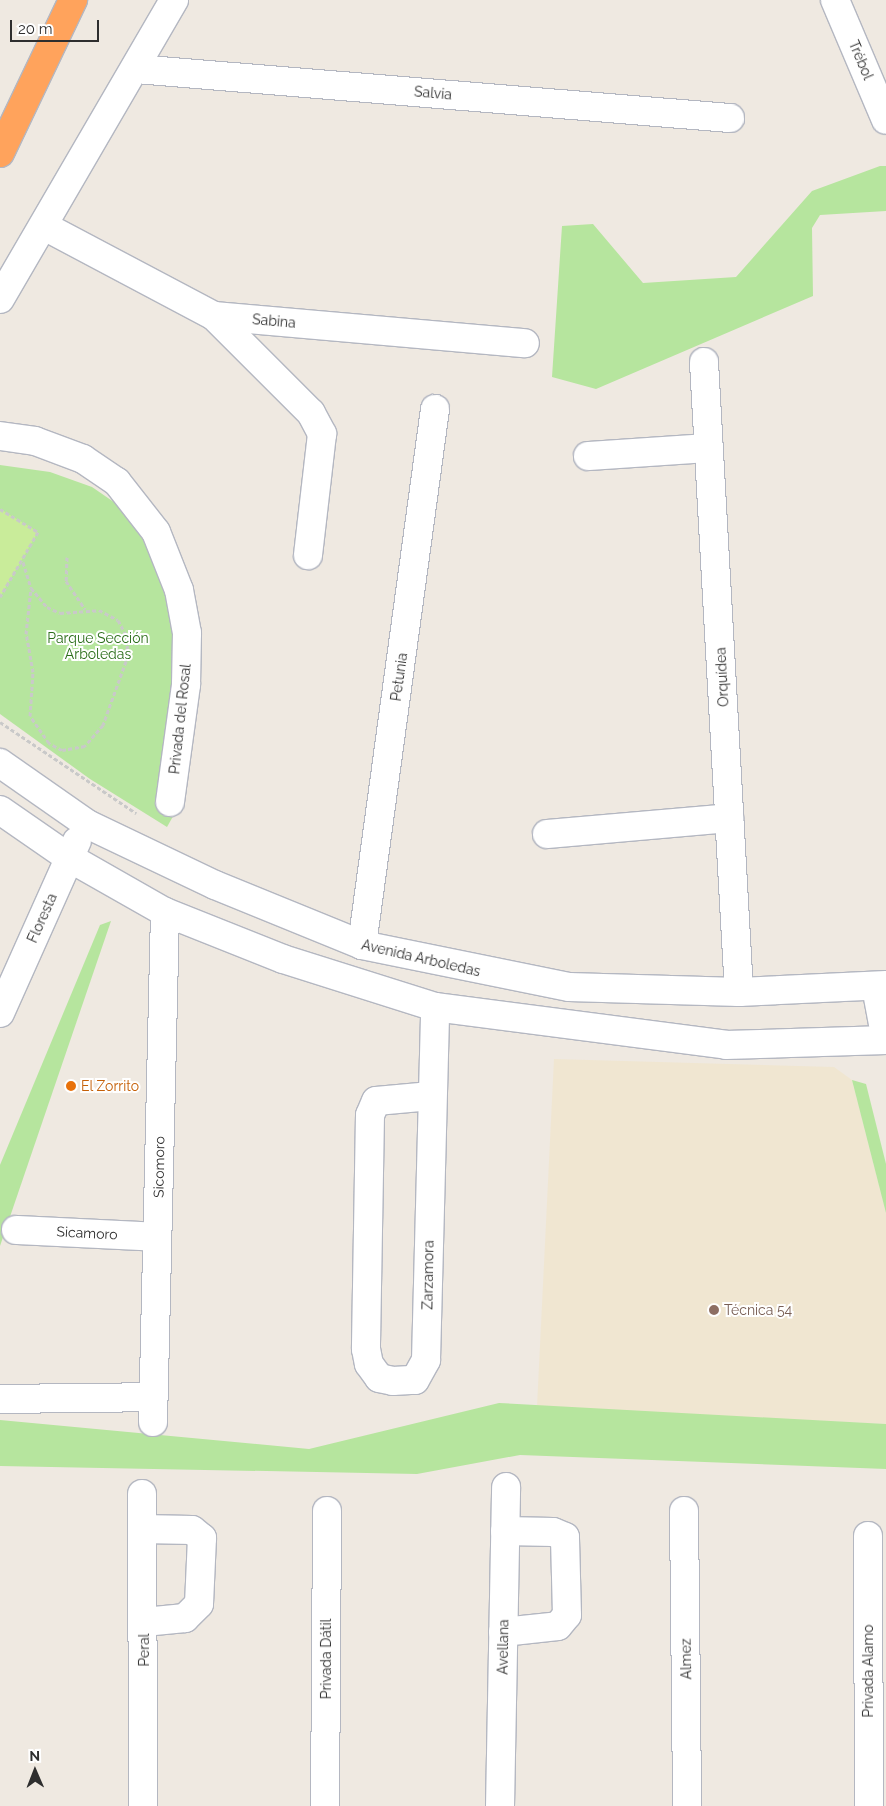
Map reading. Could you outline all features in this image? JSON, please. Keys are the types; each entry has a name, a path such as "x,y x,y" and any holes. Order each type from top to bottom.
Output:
{"highway":[{"path":"0,153 72,0"}],"street":[{"path":"0,299 136,69 174,0"},
{"name":"Trébol","path":"835,0 886,120"},
{"name":"Salvia","path":"136,69 730,118"},
{"name":"Sabina","path":"44,226 214,316 525,343"},
{"path":"214,316 311,413 322,434 308,555"},
{"name":"Orquídea","path":"704,362 738,992"},
{"name":"Petunia","path":"362,945 435,409"},
{"name":"Privada del Rosal","path":"0,436 35,441 83,459 117,482 156,532 179,590 187,634 186,685 170,802"},
{"path":"588,456 709,448"},
{"name":"Avenida Arboledas","path":"0,762 87,824 215,885 362,945 569,987 738,992 881,986"},
{"path":"0,810 68,857 165,912 283,959 435,1007 726,1045 886,1040 881,986"},
{"path":"547,834 729,818"},
{"name":"Floresta","path":"0,1013 68,857 87,824"},
{"name":"Sicomoro","path":"0,1399 153,1410 165,912"},
{"path":"432,1096 435,1007"},
{"name":"Zarzamora","path":"432,1096 423,1372 415,1380 379,1378 369,1364 366,1349 372,1107 389,1098 432,1096"},
{"name":"Sicamoro","path":"16,1230 157,1237"},
{"name":"Avellana","path":"500,1806 506,1487"},
{"name":"Peral","path":"142,1494 144,1622 143,1806"},
{"name":"Privada Dátil","path":"325,1806 327,1511"},
{"name":"Almez","path":"684,1511 687,1806"},
{"path":"142,1529 192,1530 202,1538 199,1604 185,1618 144,1622"},
{"path":"503,1632 558,1626 567,1615 565,1537 553,1532 505,1531"},
{"name":"Privada Alamo","path":"868,1536 869,1806"}],"path":[{"path":"0,509 38,532 23,562 0,597"},
{"path":"67,557 66,581 85,609"},
{"path":"23,562 31,588 47,607 60,613 85,609 118,620 128,639 126,661 95,740 73,750 49,743 30,716 28,702 33,672 26,634 31,588"},
{"path":"44,749 49,743"}],"shaded area":[{"name":"Técnica 54","path":"554,1059 834,1067 852,1080 886,1213 886,1424 537,1407"}],"green space":[{"path":"880,166 886,166 886,211 820,215 812,228 813,296 596,389 552,377 562,226 593,224 643,283 736,277 812,191"},
{"name":"Parque Sección Arboledas","path":"0,465 50,472 92,487 124,509 179,574 181,802 167,827 90,779 0,714"},
{"path":"0,509 38,532 0,597"},
{"path":"111,921 0,1246 0,1165 100,925"},
{"path":"852,1080 866,1084 886,1164 886,1213"},
{"path":"499,1403 886,1424 886,1469 520,1455 417,1474 0,1466 0,1420 309,1449"}],"place":[{"name":"El Zorrito","path":"71,1086"},
{"name":"Técnica 54","path":"714,1310"}]}
